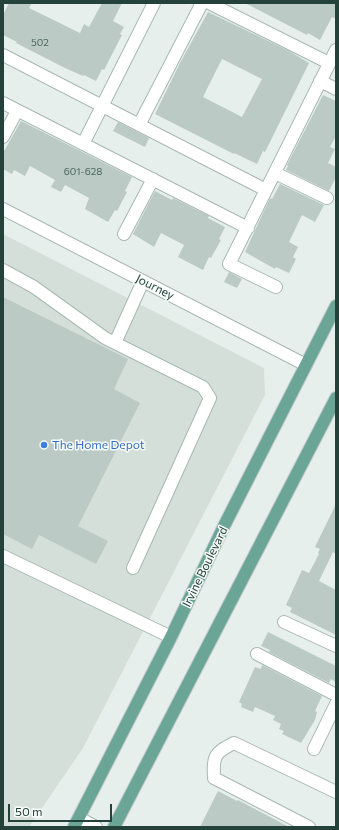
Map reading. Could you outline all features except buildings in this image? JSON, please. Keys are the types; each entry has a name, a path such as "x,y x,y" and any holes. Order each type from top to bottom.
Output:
{"main road":[{"name":"Irvine Boulevard","path":"76,822 171,637 224,526 336,306"},
{"path":"114,827 336,398"}],"street":[{"path":"83,144 154,3"},
{"path":"139,125 202,3"},
{"path":"208,3 329,63"},
{"path":"276,287 229,264 336,50"},
{"path":"3,55 266,190"},
{"path":"320,81 336,89"},
{"path":"3,103 248,228"},
{"path":"3,137 17,111"},
{"path":"275,173 327,198"},
{"path":"124,234 153,179"},
{"name":"Journey","path":"3,209 306,365"},
{"path":"3,270 34,287 105,338 203,387 210,398 133,568"},
{"path":"115,343 143,281"},
{"path":"3,556 171,637"},
{"path":"284,622 336,646"},
{"path":"257,654 336,695"},
{"path":"314,749 336,704"},
{"path":"309,827 214,778 214,761 220,750 234,743 336,792"},
{"path":"76,822 96,827"}],"shaded area":[{"path":"3,234 264,368 265,395 83,748 29,827 3,827"}],"place":[{"name":"The Home Depot","path":"44,445"}]}
